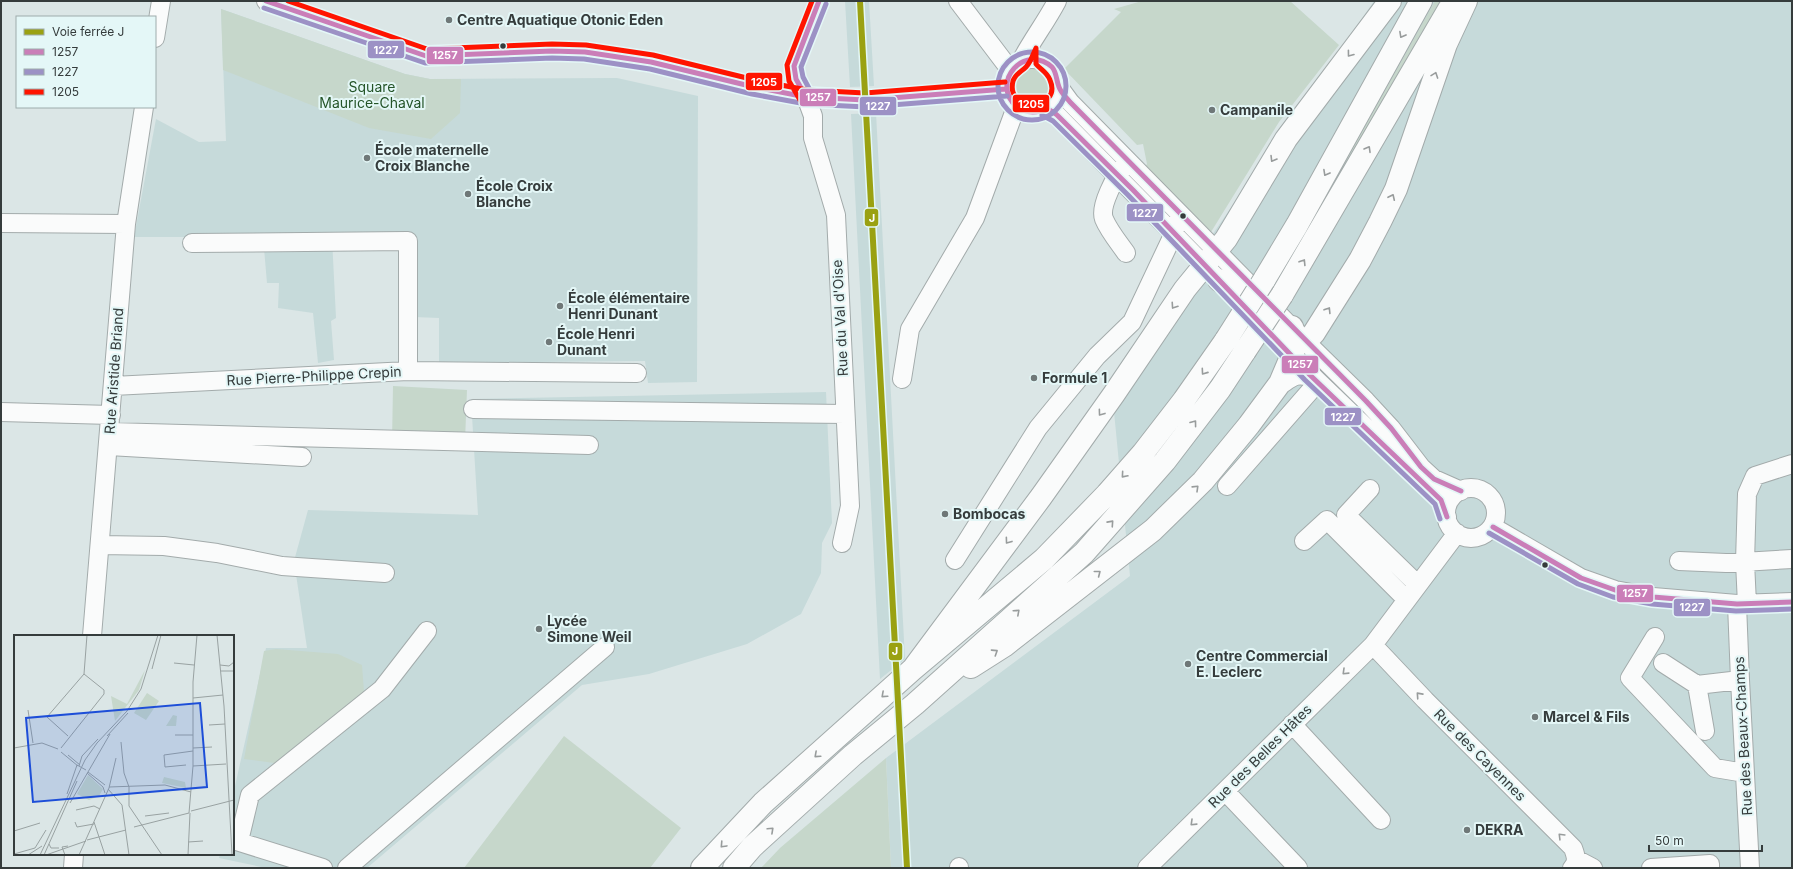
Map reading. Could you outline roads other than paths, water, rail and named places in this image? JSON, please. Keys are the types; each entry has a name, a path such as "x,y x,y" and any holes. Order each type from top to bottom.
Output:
{"main road":[{"path":"913,669 1210,269 1226,239 1286,139 1390,1"},
{"path":"702,868 763,803 913,669 1044,559 1108,494 1143,453 1184,400 1226,340 1264,280 1297,225 1422,1"},
{"path":"734,868 752,847 853,755 915,704 1084,553 1165,461 1220,389 1282,295 1453,1"},
{"path":"1210,269 1237,292 1287,342 1314,333 1360,260 1396,189 1446,44 1466,1"},
{"path":"915,704 1004,646 1153,530 1203,481 1249,425 1280,383 1295,339"},
{"path":"1280,383 1299,372 1314,379"}],"street":[{"path":"156,32 161,1"},
{"path":"266,1 426,56 552,51 585,52 646,62 806,97 865,100 1006,89"},
{"path":"764,89 773,84 794,66 819,1"},
{"path":"958,1 1016,66"},
{"path":"1043,61 1043,43 1047,22 1057,1"},
{"path":"1016,66 1028,59 1043,61 1055,71 1059,87 1057,96 1052,104 1045,109 1031,112 1016,107 1008,96 1006,89 1008,76 1033,38 1047,22"},
{"name":"Rue du Val d'Oise","path":"794,66 796,80 806,97 813,116 813,138 836,214 850,506 842,543"},
{"path":"1059,87 1070,102 1179,212 1210,269"},
{"path":"902,379 910,329 975,218 1016,107"},
{"name":"Rue Aristide Briand","path":"92,635 126,224 144,108"},
{"path":"1045,109 1057,115 1210,269 1295,339 1332,366 1391,428 1421,467 1434,479 1461,491"},
{"path":"1126,253 1103,218 1104,206 1117,174 1128,160"},
{"path":"955,560 1038,428 1097,356 1132,322 1174,233 1179,212"},
{"path":"1,223 126,224"},
{"name":"Rue Pierre-Philippe Crepin","path":"113,386 408,371 408,241 192,243"},
{"path":"1295,339 1314,379 1427,486 1440,500 1449,523 1457,533 1470,538 1477,537 1488,532 1493,527 1496,517 1496,510 1489,496 1476,489 1461,491 1455,494 1448,504 1447,517"},
{"path":"408,371 637,373"},
{"path":"1227,486 1314,379"},
{"path":"473,409 845,414"},
{"path":"1,412 110,431 302,457"},
{"path":"110,431 589,444"},
{"name":"Rue des Beaux-Champs","path":"1750,868 1740,680 1746,494 1755,476 1792,464"},
{"path":"1370,489 1346,515 1418,585"},
{"path":"1304,541 1327,520 1407,600"},
{"path":"1493,527 1581,578 1615,590 1653,597 1742,604 1792,602"},
{"name":"Rue des Belles Hâtes","path":"1147,868 1373,645 1457,533"},
{"path":"100,545 164,546 217,553 282,566 385,573"},
{"path":"1679,561 1745,562 1792,558"},
{"path":"323,868 236,840 250,795 382,688 427,631"},
{"path":"1655,637 1630,678 1715,768 1745,773"},
{"name":"Rue des Cayennes","path":"1373,645 1425,700 1573,848 1574,863"},
{"path":"347,868 605,647"},
{"path":"1663,664 1697,685 1740,680"},
{"path":"1697,685 1705,731"},
{"path":"1292,724 1381,820"},
{"path":"1224,791 1298,868"},
{"path":"73,868 74,855"},
{"path":"1574,863 1593,868"},
{"path":"1651,868 1710,864 1710,868"}],"rail line":[{"name":"J","path":"860,1 907,868"}],"place":[{"name":"Centre Aquatique Otonic Eden","path":"449,20"},
{"name":"Campanile","path":"1212,110"},
{"name":"École maternelle Croix Blanche","path":"367,158"},
{"name":"École Croix Blanche","path":"468,194"},
{"name":"École élémentaire Henri Dunant","path":"560,306"},
{"name":"École Henri Dunant","path":"549,342"},
{"name":"Formule 1","path":"1034,378"},
{"name":"Bombocas","path":"945,514"},
{"name":"Lycée Simone Weil","path":"539,629"},
{"name":"Centre Commercial E. Leclerc","path":"1188,664"},
{"name":"Marcel & Fils","path":"1535,717"},
{"name":"DEKRA","path":"1467,830"}],"park label":[{"name":"Square Maurice-Chaval","path":"372,96"}]}
